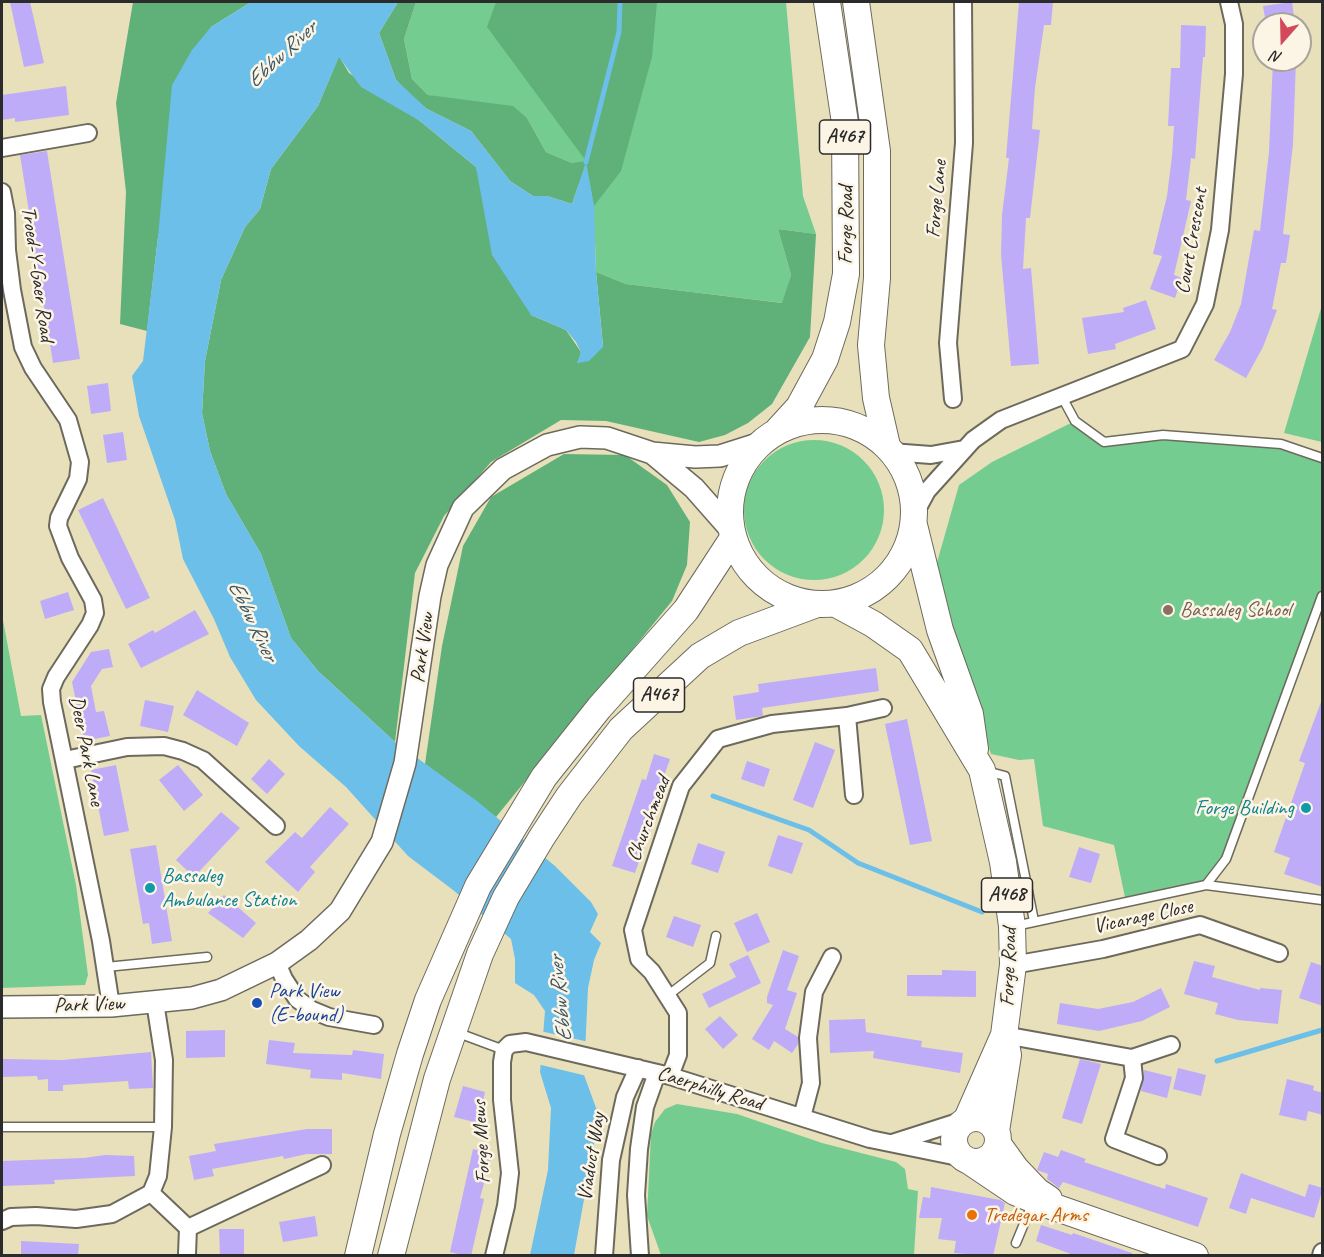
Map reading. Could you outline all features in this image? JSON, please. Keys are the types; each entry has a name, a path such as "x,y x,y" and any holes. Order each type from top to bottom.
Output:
{"main road":[{"name":"Forge Road","path":"769,437 799,407 825,359 837,322 846,274 845,123 827,2"},
{"name":"Forge Road","path":"856,2 877,152 877,278 871,345 876,398 889,449"},
{"path":"809,421 834,421 859,428 889,449 909,481 914,519 901,561 889,576 873,589 855,598 826,604 798,601 764,585 740,556 732,534 729,514 734,483 749,456 769,437 809,421"},
{"name":"Forge Road","path":"914,519 940,630 970,714 979,764 1003,862 1023,924 1013,965 1004,1035 967,1119"},
{"name":"A467","path":"358,1256 387,1134 410,1054 428,1000 478,886 544,777 599,708 686,610 732,534"},
{"name":"Forge Road","path":"826,604 873,624 910,650 979,764"},
{"name":"A467","path":"391,1256 443,1061 464,1029 480,954 506,897 569,796 621,729 700,656 740,633 826,604"},
{"name":"Forge Road","path":"997,1137 1008,1055 1004,1035"},
{"path":"997,1137 995,1152 986,1160 966,1160 956,1151 954,1136 956,1129 967,1119 985,1119 997,1137 1035,1195"},
{"name":"Caerphilly Road","path":"966,1160 1015,1192 1035,1195 1064,1209 1195,1256"}],"street":[{"name":"Forge Lane","path":"953,399 948,343 964,143 963,2"},
{"name":"Court Crescent","path":"914,519 927,491 964,449 1001,420 1182,349 1205,304 1220,230 1230,142 1234,24 1229,2"},
{"path":"2,148 88,133"},
{"name":"Troed-Y-Gaer Road","path":"2,192 6,213 7,250 12,290 23,347 33,368 61,406 78,449 78,479 58,522"},
{"name":"Park View","path":"2,1007 111,1006 192,998 221,990 277,963 309,940 340,911 382,842 405,763 430,596 437,565 463,508 502,469 524,455 547,445 580,437 607,438 652,453 720,456 769,437"},
{"name":"Court Crescent","path":"889,449 931,455 964,449"},
{"name":"Park View","path":"652,453 694,488 732,534"},
{"name":"Deer Park Lane","path":"58,522 65,548 93,600 95,613 51,689 106,968 111,1006"},
{"name":"Churchmead","path":"640,1256 636,1195 645,1107 678,1055 680,1029 678,1012 652,972 639,959 633,930 681,786 718,739 772,724 847,716 883,708"},
{"path":"847,716 854,795"},
{"path":"65,760 127,747 164,746 183,751 212,767 276,826"},
{"name":"Vicarage Close","path":"1013,965 1103,949 1200,925 1279,953"},
{"path":"802,1117 811,1083 808,1038 814,992 832,957"},
{"path":"277,963 297,999 312,1011 329,1017 374,1024"},
{"path":"2,1221 20,1216 76,1219 112,1214 151,1194 158,1176 163,1127 164,1060 155,1002"},
{"path":"1004,1035 1132,1058 1171,1045"},
{"name":"Caerphilly Road","path":"504,1050 510,1044 526,1042 664,1074 892,1144 966,1160"},
{"name":"Forge Mews","path":"494,1256 506,1206 510,1173 502,1100 504,1050"},
{"path":"1132,1058 1134,1078 1114,1139 1158,1155"},
{"name":"Viaduct Way","path":"604,1256 611,1160 626,1097 630,1066"},
{"path":"892,1144 967,1119"},
{"path":"188,1228 322,1165"},
{"path":"151,1194 188,1228 187,1255"}],"lane":[{"path":"1062,397 1075,422 1104,442 1163,435 1281,444 1323,458"},
{"path":"1206,885 1226,859 1323,596"},
{"path":"1023,924 1206,885 1323,900"},
{"path":"667,996 710,963 716,936"},
{"path":"106,968 207,957"},
{"path":"464,1029 504,1050"},
{"path":"2,1127 163,1127"},
{"path":"1016,1243 1035,1195"}],"green space":[{"path":"133,2 251,2 211,27 158,237 147,331 120,324 126,192 116,103"},
{"path":"398,2 416,2 404,39 412,79 428,95 513,106 527,118 546,152 572,163 586,161 487,27 496,2 657,2 652,57 621,171 594,206 586,163 572,204 547,196 533,196 510,181 471,131 427,109 410,95 396,80 379,33"},
{"path":"416,2 786,2 803,196 816,234 778,229 791,275 783,303 626,284 596,272 595,241 572,163 546,152 527,118 428,95 412,79 404,39"},
{"path":"339,56 349,73 420,121 476,167 531,315 566,330 581,352 578,363 603,346 596,272 626,284 782,303 791,275 778,229 816,234 810,337 772,404 748,423 725,435 699,442 606,421 561,420 491,462 444,516 415,573 395,742 318,671 291,638 261,554 226,494 210,451 202,413 205,361 221,280 245,227 260,209 271,169 318,106"},
{"path":"1322,305 1322,442 1284,433"},
{"name":"Bassaleg School","path":"1075,421 1104,442 1163,435 1281,444 1322,458 1322,596 1226,859 1206,885 1126,902 1114,845 1043,826 1034,759 1019,760 991,754 957,651 936,566 959,485 992,462"},
{"path":"814,440 841,445 863,461 879,483 884,510 879,537 863,559 841,575 814,580 787,575 765,559 749,537 744,510 749,483 765,461 787,445"},
{"path":"564,454 625,455 667,485 690,522 687,565 672,601 496,817 425,764 442,646 463,546 491,497"},
{"path":"2,615 21,716 41,715 76,885 88,975 85,985 2,988"},
{"path":"677,1104 737,1114 822,1143 896,1162 905,1169 908,1189 918,1191 914,1255 661,1255 647,1216 651,1134 655,1122 665,1109"}],"water":[{"name":"Ebbw River","path":"251,2 398,2 379,33 396,80 427,109 471,131 510,181 533,196 547,196 572,204 586,162 594,206 596,272 603,347 589,361 577,363 581,352 576,342 566,330 531,315 492,255 476,167 420,121 361,87 339,57 318,106 271,169 260,209 245,227 221,280 205,361 202,413 210,451 226,494 261,554 291,638 318,671 395,742 477,801 555,866 591,902 598,914 590,932 601,943 594,960 588,988 584,1075 599,1116 574,1255 530,1255 548,1170 551,1108 540,1072 545,1011 534,995 515,983 515,959 511,939 408,856 346,787 299,746 256,700 230,657 214,619 183,559 175,520 139,416 132,376 143,361 158,237 172,85 192,50 211,27"}],"pier":[{"path":"540,1031 589,1042 587,1076 537,1064"}],"building":[{"path":"10,2 30,2 44,63 24,67"},
{"path":"1019,2 1053,2 1051,25 1044,25 1035,88 1032,129 1040,130 1030,218 1026,218 1023,269 1031,268 1039,364 1011,366 1001,255 1002,215 1009,158 1006,158"},
{"path":"1292,2 1293,12 1264,12 1263,6"},
{"path":"1181,25 1206,26 1195,159 1191,158 1186,200 1191,201 1174,275 1182,278 1175,298 1150,289 1162,256 1153,254 1167,196 1172,156 1174,126 1168,126 1171,68 1180,68"},
{"path":"1272,72 1296,72 1293,144 1283,234 1290,235 1286,263 1281,263 1272,309 1277,310 1263,347 1246,378 1214,360 1230,332 1241,304 1254,230 1260,231 1269,152"},
{"path":"66,86 69,115 15,122 15,118 2,120 2,95"},
{"path":"47,151 80,359 53,363 20,155"},
{"path":"1146,300 1156,329 1115,344 1116,349 1088,354 1082,318 1124,312 1123,308"},
{"path":"108,383 111,411 91,414 87,386"},
{"path":"123,432 127,460 107,463 103,435"},
{"path":"103,498 150,598 126,609 78,510"},
{"path":"68,592 74,610 45,619 40,601"},
{"path":"195,610 209,634 141,668 128,644 153,630 155,633"},
{"path":"109,649 113,667 102,669 91,686 96,712 104,711 110,736 84,741 72,682 91,652"},
{"path":"876,668 879,691 762,708 763,716 736,720 733,696 759,692 758,684"},
{"path":"197,690 249,723 237,746 183,715"},
{"path":"145,700 174,706 168,732 140,726"},
{"name":"Forge Building","path":"1321,702 1323,703 1323,887 1284,874 1290,858 1274,852 1305,763 1299,761"},
{"path":"907,719 932,841 910,845 885,724"},
{"path":"815,742 835,750 813,808 793,800"},
{"path":"654,754 670,759 661,785 665,787 635,873 612,866 642,779 646,780"},
{"path":"269,759 285,774 267,794 251,779"},
{"path":"747,761 770,769 764,787 741,779"},
{"path":"116,765 129,831 104,836 91,770"},
{"path":"178,765 203,795 184,811 159,780"},
{"path":"330,807 349,824 310,867 315,872 298,892 265,862 295,832 302,838"},
{"path":"221,812 240,828 194,877 176,860"},
{"path":"778,835 803,843 792,874 768,866"},
{"path":"698,843 725,852 718,873 691,864"},
{"name":"Bassaleg Ambulance Station","path":"156,845 172,941 152,944 149,923 143,924 130,849"},
{"path":"1079,847 1100,854 1091,883 1069,877"},
{"path":"224,895 256,923 243,938 208,913"},
{"path":"757,913 770,942 747,952 734,923"},
{"path":"674,916 701,925 693,947 666,937"},
{"path":"783,950 799,956 787,990 797,993 785,1029 798,1037 798,1044 792,1053 774,1041 769,1050 752,1039 773,1005 767,1003 767,997"},
{"path":"748,955 761,983 709,1008 702,994 736,977 729,964"},
{"path":"1194,961 1215,966 1212,977 1260,990 1260,988 1282,990 1278,1024 1238,1020 1215,1014 1218,1003 1184,994"},
{"path":"1311,962 1323,966 1323,1006 1299,998"},
{"path":"942,970 976,971 976,997 907,996 907,975 942,975"},
{"path":"1161,988 1170,1007 1142,1021 1099,1031 1057,1024 1060,1003 1098,1009 1133,1002"},
{"path":"720,1016 738,1035 723,1049 705,1029"},
{"path":"865,1019 866,1032 922,1041 921,1047 963,1053 960,1073 873,1058 874,1051 830,1053 829,1020"},
{"path":"225,1030 225,1057 186,1058 186,1031"},
{"path":"269,1040 295,1043 293,1053 352,1055 353,1050 384,1054 381,1079 342,1073 342,1080 310,1078 311,1070 266,1064"},
{"path":"151,1052 153,1088 129,1089 128,1081 63,1085 63,1091 48,1091 48,1079 38,1080 37,1076 2,1077 2,1059 62,1060"},
{"path":"1080,1059 1101,1064 1082,1124 1062,1118"},
{"path":"1178,1068 1206,1075 1201,1096 1173,1089"},
{"path":"1144,1070 1172,1077 1167,1098 1141,1091"},
{"path":"1287,1079 1314,1086 1313,1090 1323,1093 1323,1115 1308,1111 1306,1121 1279,1115"},
{"path":"463,1086 485,1092 478,1123 454,1117"},
{"path":"307,1129 332,1129 332,1154 307,1154 284,1159 283,1156 212,1169 214,1176 194,1180 189,1156 216,1151 214,1144"},
{"path":"473,1149 492,1154 480,1198 484,1199 471,1256 467,1256 450,1252"},
{"path":"1061,1150 1086,1159 1084,1162 1165,1189 1166,1184 1208,1198 1198,1227 1063,1182 1059,1188 1047,1179 1048,1174 1037,1170 1044,1152 1058,1157"},
{"path":"105,1155 134,1156 135,1176 54,1180 55,1184 2,1186 2,1161"},
{"path":"1241,1173 1305,1197 1309,1184 1323,1188 1314,1218 1251,1198 1246,1214 1229,1208"},
{"path":"931,1187 1000,1200 1005,1203 993,1256 954,1253 956,1241 938,1239 942,1218 919,1218 923,1197 930,1198"},
{"path":"315,1216 318,1236 283,1242 279,1222"},
{"path":"1041,1225 1132,1253 1132,1256 1076,1256 1036,1241"},
{"path":"219,1229 244,1229 244,1256 220,1256"},
{"path":"21,1241 79,1244 78,1256 21,1256"}],"waterway":[{"path":"586,162 619,32 620,2"},
{"path":"713,796 809,830 858,863 982,912"},
{"path":"1217,1061 1322,1030"}],"place":[{"name":"Bassaleg School","path":"1168,610"},
{"name":"Forge Building","path":"1306,808"},
{"name":"Bassaleg Ambulance Station","path":"150,888"},
{"name":"Park View (E-bound)","path":"257,1003"},
{"name":"Tredegar Arms","path":"972,1215"}]}
